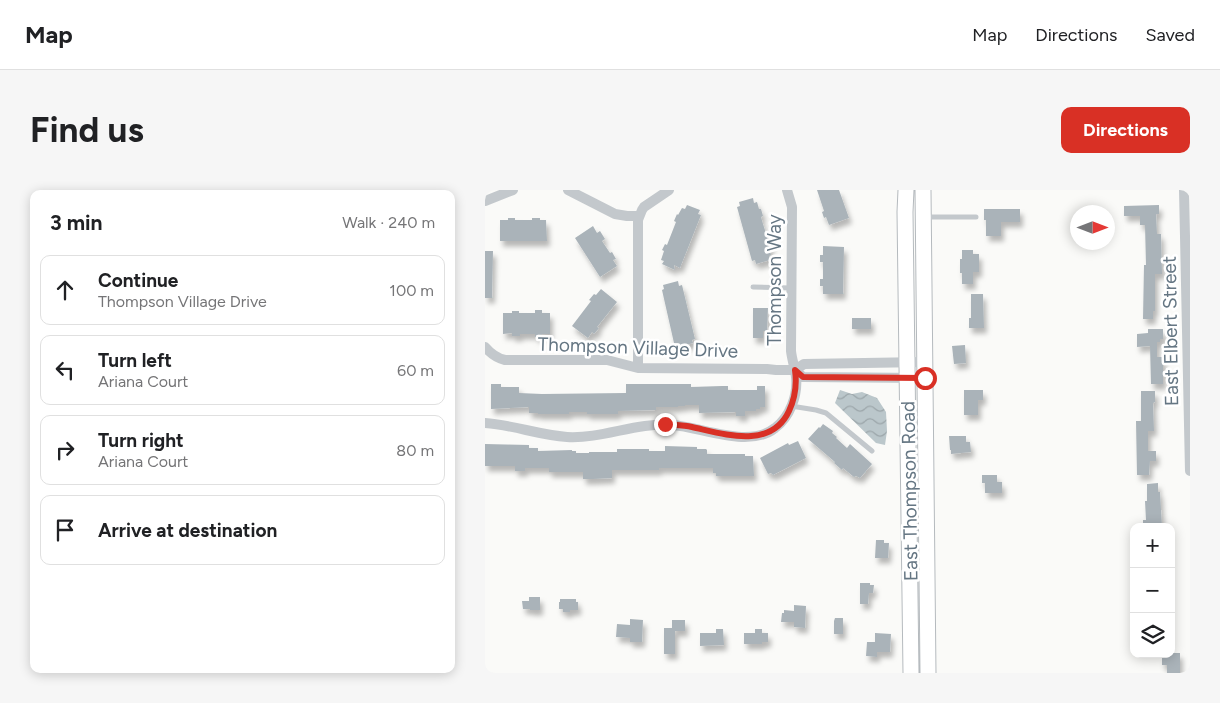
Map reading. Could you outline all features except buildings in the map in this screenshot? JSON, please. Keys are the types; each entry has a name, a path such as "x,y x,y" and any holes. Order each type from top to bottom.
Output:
{"main road":[{"name":"East Thompson Road","path":"906,190 911,673"},
{"name":"East Thompson Road","path":"923,190 928,673"}],"street":[{"path":"485,201 513,190"},
{"path":"568,190 615,214 639,216"},
{"path":"637,368 639,216 644,207 669,190"},
{"name":"Thompson Way","path":"787,190 792,207 791,351 796,386 791,406"},
{"name":"East Elbert Street","path":"1184,190 1190,471"},
{"name":"Thompson Village Drive","path":"485,347 492,355 505,360 607,360 637,368 795,370 804,364 924,370"},
{"name":"Thompson Village Drive","path":"907,370 924,370"},
{"path":"485,424 512,426 571,437 595,436 659,424 683,426 724,435 752,436 765,434 775,428 784,420 791,406"}],"lane":[{"path":"922,217 976,217"},
{"path":"753,287 792,288"},
{"path":"791,406 826,413 872,451"}],"water":[{"path":"840,390 852,394 862,392 877,398 886,412 887,431 885,445 876,443 835,403"}],"route":[{"path":"665,424 731,436 765,434 775,428 788,414 796,386 795,370 803,377 925,378"}]}
